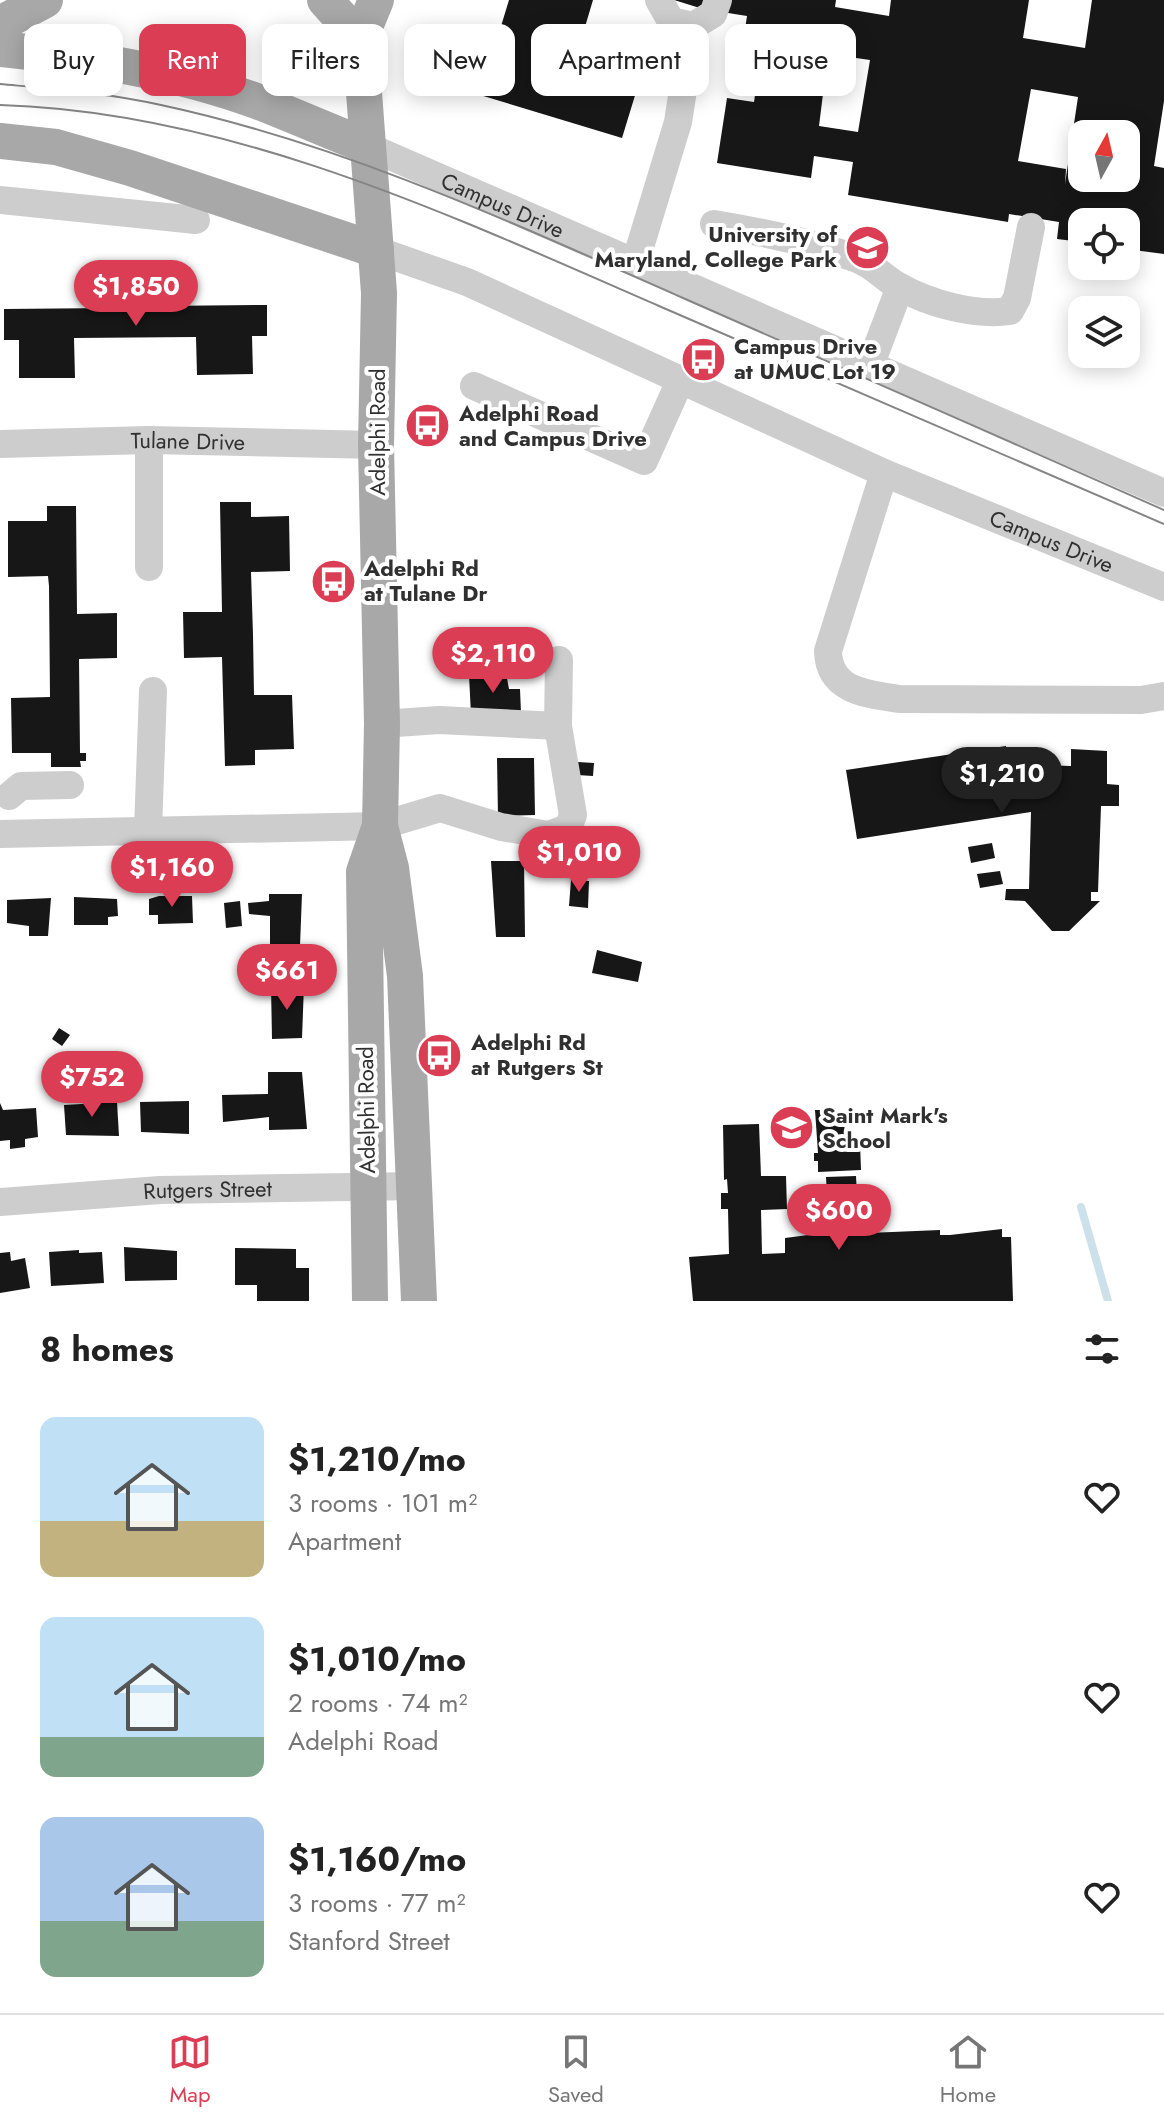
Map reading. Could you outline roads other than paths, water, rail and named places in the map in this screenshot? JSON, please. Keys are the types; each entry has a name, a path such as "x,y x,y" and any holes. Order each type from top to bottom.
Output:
{"main road":[{"path":"0,24 45,0"},
{"path":"325,0 347,24"},
{"name":"Adelphi Road","path":"366,24 376,0"},
{"name":"Campus Drive","path":"0,49 105,62 182,79 256,101 367,146"},
{"name":"Adelphi Road","path":"364,96 379,293 376,445 382,724 380,826 391,868 405,976 419,1301"},
{"name":"Campus Drive","path":"0,141 56,147 130,168 376,250"},
{"name":"Adelphi Road","path":"370,1301 364,872 380,826"}],"street":[{"path":"659,0 671,21 684,24"},
{"path":"696,24 713,14 718,0"},
{"path":"636,260 678,122 682,96"},
{"name":"Campus Drive","path":"367,146 636,260 870,366 1164,493"},
{"path":"0,200 196,220"},
{"path":"714,224 816,246 861,260 900,287 955,308 991,314 1010,311 1017,298 1031,227"},
{"name":"Campus Drive","path":"376,250 467,282 884,473 1164,587"},
{"path":"870,366 900,287"},
{"path":"474,386 644,461 680,381"},
{"path":"149,440 149,567"},
{"name":"Tulane Drive","path":"0,444 149,440 376,445"},
{"path":"884,473 828,651 829,667 836,679 864,693 900,699 1141,700 1164,696"},
{"path":"0,834 380,826 440,808 513,829 549,835 568,828 573,815 558,726 559,660"},
{"path":"148,830 153,691"},
{"path":"382,724 439,720 558,726"},
{"path":"5,795 21,786 70,785"},
{"path":"5,795 29,804 45,832"},
{"name":"Rutgers Street","path":"0,1202 160,1190 416,1186"}],"waterway":[{"path":"1081,1207 1108,1301"}],"tram line":[{"path":"0,84 101,94 161,105 229,121 361,163 491,214 1164,510"},
{"path":"0,105 86,112 171,127 255,148 338,174 500,237 1164,524"}],"place":[{"name":"University of Maryland, College Park","path":"868,247"},
{"name":"Campus Drive at UMUC Lot 19","path":"703,359"},
{"name":"Adelphi Road and Campus Drive","path":"428,426"},
{"name":"Adelphi Rd at Tulane Dr","path":"333,581"},
{"name":"Adelphi Rd at Rutgers St","path":"440,1055"},
{"name":"Saint Mark's School","path":"791,1128"}]}
